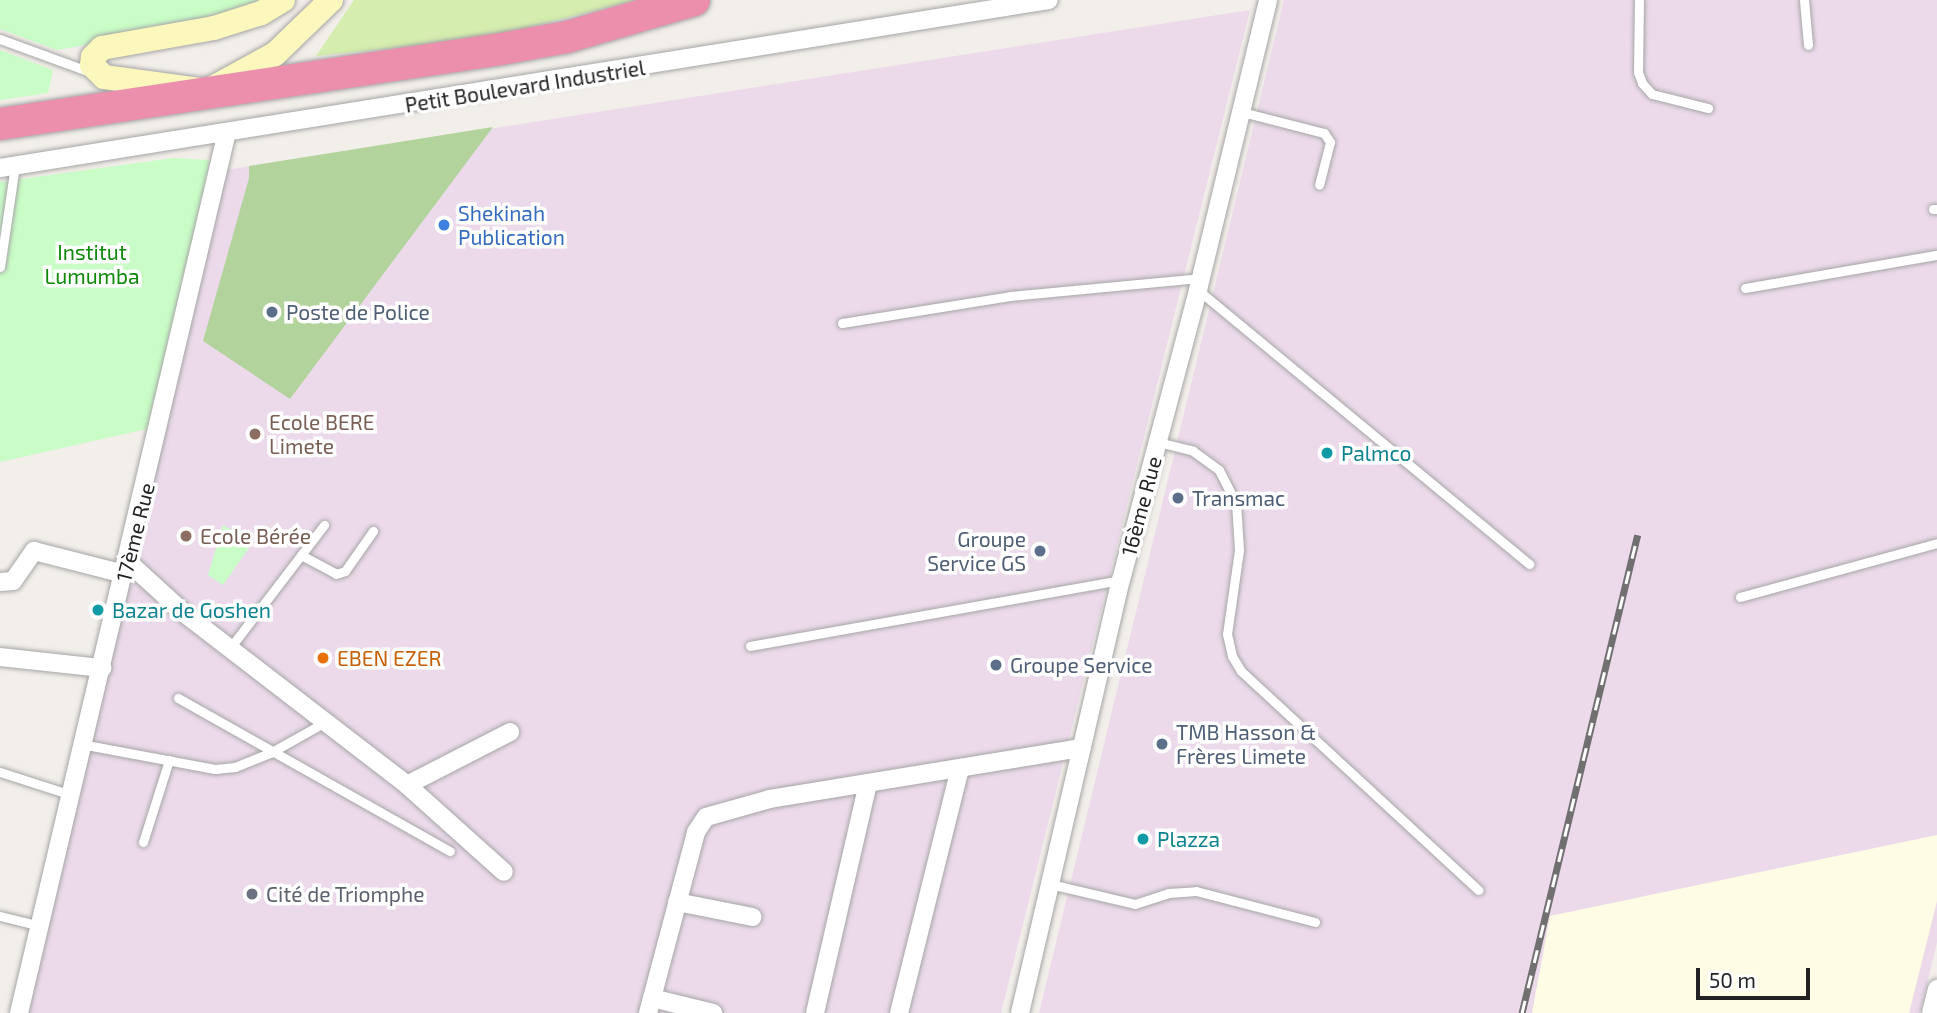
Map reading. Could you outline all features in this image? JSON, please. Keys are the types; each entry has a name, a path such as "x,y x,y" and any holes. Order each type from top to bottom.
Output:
{"highway":[{"path":"0,124 567,37 694,0"}],"main road":[{"path":"283,0 261,13 203,31 102,48 92,61 100,75 207,91 275,54 331,0"}],"street":[{"name":"Petit Boulevard Industriel","path":"8,166 1049,0"},
{"name":"16ème Rue","path":"1020,1013 1121,580 1199,284 1268,0"},
{"name":"17ème Rue","path":"19,1013 37,925 102,668 227,132"},
{"path":"0,582 13,581 34,551 126,567 329,720 504,872"},
{"path":"0,657 102,668"},
{"path":"407,785 510,732"},
{"path":"713,1013 650,1006 696,832 706,817 770,799 1082,748"},
{"path":"899,1013 960,768"},
{"path":"816,1013 868,783"},
{"path":"677,902 753,917"},
{"path":"1931,1013 1937,989"}],"lane":[{"path":"1639,0 1642,83 1652,94 1708,108"},
{"path":"1804,0 1808,45"},
{"path":"0,39 100,75"},
{"path":"1242,112 1324,133 1330,142 1319,185"},
{"path":"0,267 8,166"},
{"path":"1745,288 1937,255"},
{"path":"842,323 1010,296 1199,284 1530,564"},
{"path":"1158,442 1193,451 1219,470 1236,503 1239,550 1227,634 1241,671 1478,890"},
{"path":"230,648 324,525"},
{"path":"301,555 336,574 345,570 373,531"},
{"path":"1740,597 1937,544"},
{"path":"750,646 1121,580"},
{"path":"178,698 270,753 450,851"},
{"path":"81,744 215,769 235,767 270,753 329,720"},
{"path":"143,842 169,760"},
{"path":"0,772 68,794"},
{"path":"1050,884 1135,904 1170,893 1196,891 1315,922"},
{"path":"0,916 37,925"}],"shaded area":[{"path":"1284,0 1937,0 1937,942 1920,1013 1039,1013"},
{"path":"1250,10 1001,1013 28,1013 226,170"},
{"path":"1937,835 1937,901 1909,1013 1532,1013 1550,916"}],"green space":[{"path":"0,0 259,0 177,29 57,50 0,29"},
{"path":"354,0 636,0 483,39 316,56"},
{"path":"0,50 53,70 48,93 0,100"},
{"path":"493,127 290,399 203,341 249,178 249,166"},
{"name":"Institut Lumumba","path":"173,158 210,160 151,428 0,462 0,182"},
{"path":"223,525 253,542 223,585 208,575"}],"railway":[{"path":"1522,1013 1638,535"}],"place":[{"name":"Shekinah Publication","path":"444,225"},
{"name":"Poste de Police","path":"272,312"},
{"name":"Ecole BERE Limete","path":"255,434"},
{"name":"Palmco","path":"1327,453"},
{"name":"Transmac","path":"1178,498"},
{"name":"Ecole Bérée","path":"186,536"},
{"name":"Groupe Service GS","path":"1040,551"},
{"name":"Bazar de Goshen","path":"98,610"},
{"name":"EBEN EZER","path":"323,658"},
{"name":"Groupe Service","path":"996,665"},
{"name":"TMB Hasson & Frères Limete","path":"1162,744"},
{"name":"Plazza","path":"1143,839"},
{"name":"Cité de Triomphe","path":"252,894"}]}
